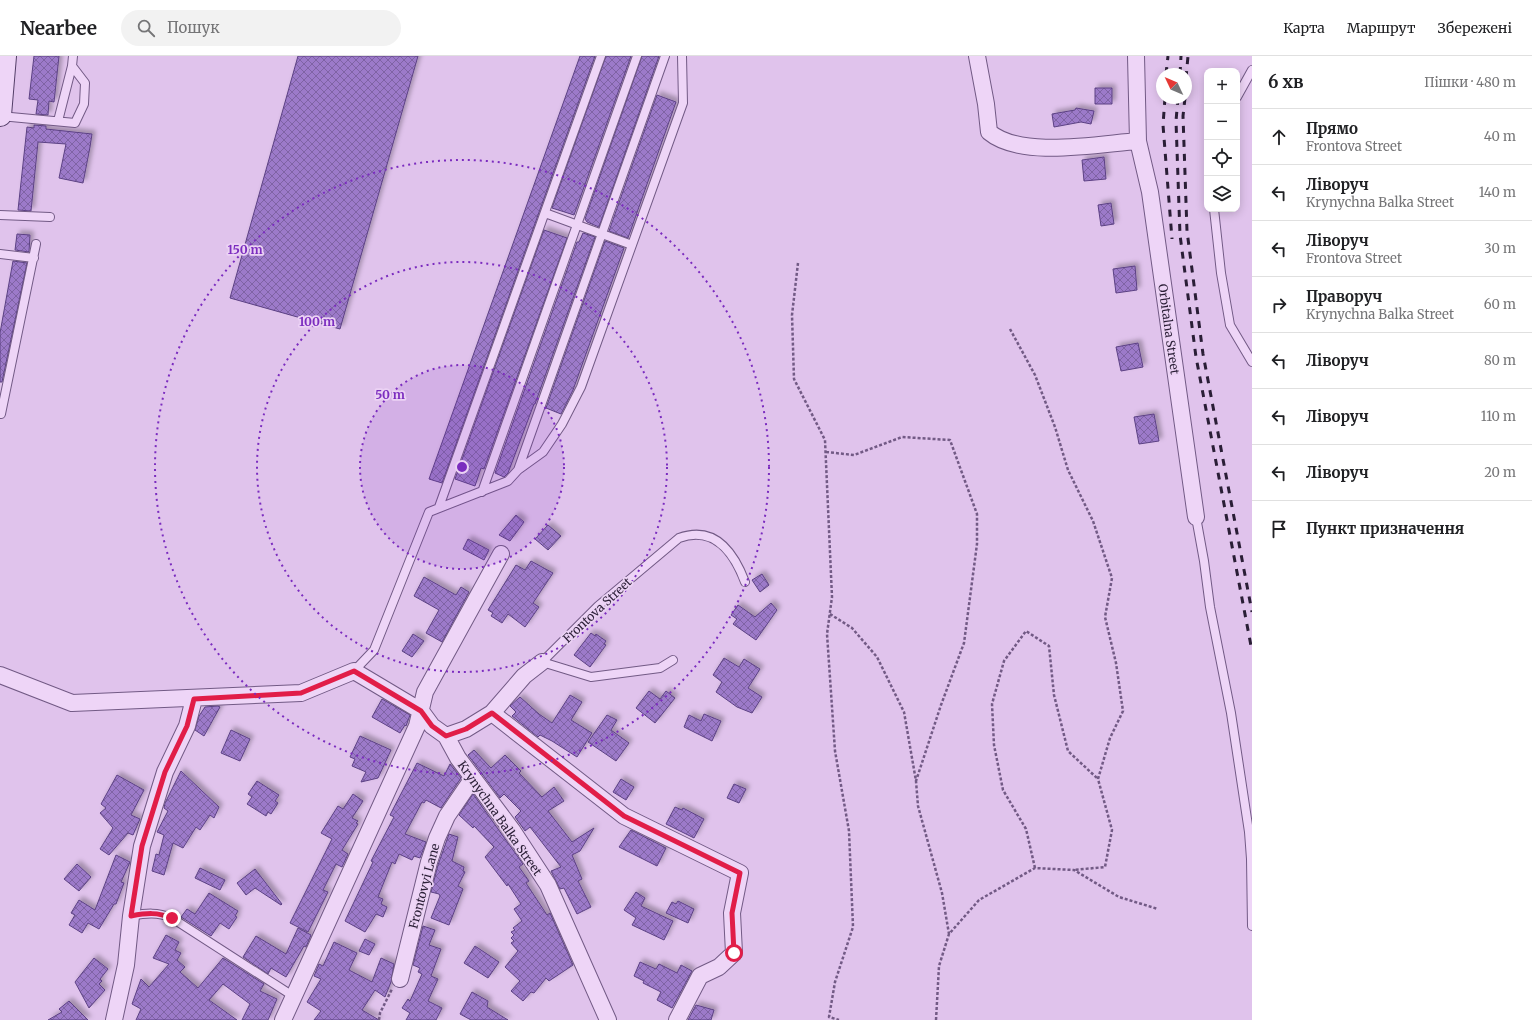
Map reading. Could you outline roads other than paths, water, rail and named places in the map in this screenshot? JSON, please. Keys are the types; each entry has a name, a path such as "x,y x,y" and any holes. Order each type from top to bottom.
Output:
{"street":[{"path":"0,116 5,56"},
{"path":"977,56 986,104 989,132 998,139 1011,144 1049,149 1138,141"},
{"name":"Orbitalna Street","path":"1136,56 1138,141 1150,192 1196,517"},
{"path":"283,1020 417,726 425,692 501,554"},
{"name":"Frontova Street","path":"446,736 466,729 492,713 524,676 542,662"},
{"path":"0,675 72,703 194,699 301,693 354,671"},
{"name":"Krynychna Balka Street","path":"354,671 421,711 432,726 446,736 458,758 512,830 548,885 608,1020"},
{"path":"114,1020 126,965 131,916 142,846 165,772 187,726 194,699"},
{"path":"492,713 624,816 740,873 732,913 734,953 719,967 700,976 677,1020"},
{"name":"Frontovyi Lane","path":"400,979 429,862 437,838 447,816 473,778"}],"lane":[{"path":"58,121 72,66 73,56"},
{"path":"439,507 601,56"},
{"path":"482,492 637,56"},
{"path":"518,470 665,56"},
{"path":"354,671 374,650 429,512 508,481 518,470 543,452 562,424 581,387 683,103 682,56"},
{"path":"0,116 75,123 84,104 85,83 72,66"},
{"path":"1240,92 1252,70"},
{"path":"1214,212 1220,273 1230,325 1252,362"},
{"path":"545,213 632,245"},
{"path":"0,215 50,216"},
{"path":"2,414 36,244"},
{"path":"0,254 34,258"},
{"path":"1196,517 1203,554 1210,607 1231,712 1249,832 1252,926"},
{"name":"Frontova Street","path":"542,662 598,606 680,538 696,534 712,538 719,542 738,565 745,582"},
{"path":"542,662 591,677 660,668 673,660"},
{"path":"131,916 151,913 161,914 172,918 293,996"}],"railway":[{"path":"1167,68 1168,56"},
{"path":"1180,68 1181,56"},
{"path":"1187,68 1188,56"},
{"path":"1165,104 1163,125 1172,239"},
{"path":"1177,104 1176,121 1180,235 1196,357 1252,651"},
{"path":"1184,104 1183,116 1187,231 1203,354 1252,612"}]}
